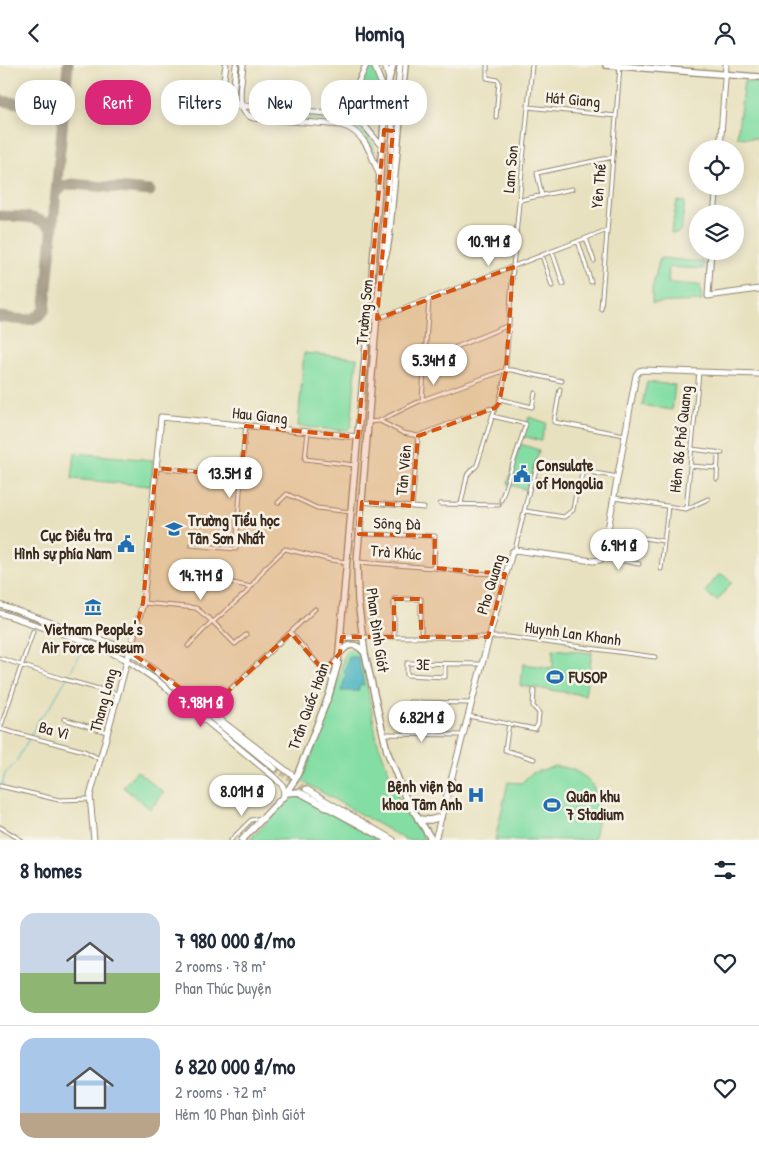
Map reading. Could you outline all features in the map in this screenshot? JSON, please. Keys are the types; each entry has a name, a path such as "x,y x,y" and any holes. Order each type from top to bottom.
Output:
{"main road":[{"name":"Trường Sơn","path":"389,79 393,65"},
{"name":"Trường Sơn","path":"403,80 404,65"},
{"path":"606,65 759,77"},
{"name":"Trường Sơn","path":"347,562 384,125"},
{"name":"Trường Sơn","path":"357,562 380,274 387,250 396,132 398,125"},
{"path":"384,130 396,132"},
{"name":"Trần Quốc Hoàn","path":"242,840 265,818 296,778 334,681 342,637 347,562"},
{"name":"Phan Đình Giót","path":"357,562 357,594 362,637 382,734 399,784 418,819 433,840"},
{"path":"342,637 362,637"},
{"path":"340,653 347,646 353,645 360,647 365,654"},
{"path":"285,794 299,792 388,840"},
{"path":"418,819 430,820 441,817"}],"street":[{"path":"224,80 226,65"},
{"path":"234,80 236,65"},
{"path":"243,65 239,106 247,115 253,118 341,125 352,129 361,136 367,145 380,177"},
{"path":"360,80 366,65"},
{"path":"374,65 390,105 396,132"},
{"path":"385,65 389,79"},
{"path":"380,274 396,132 400,65"},
{"path":"488,65 487,78 499,80 496,117"},
{"name":"Lam Son","path":"461,504 468,472 475,469 477,465 494,408 500,403 506,370 513,267 532,65"},
{"path":"721,140 726,65"},
{"name":"Yên Thế","path":"601,309 620,66"},
{"path":"239,106 321,114"},
{"name":"Hát Giang","path":"528,107 616,116"},
{"path":"364,125 382,148"},
{"path":"542,195 537,173 613,157"},
{"path":"520,200 572,189"},
{"path":"377,319 607,230"},
{"path":"586,238 594,261"},
{"path":"578,241 591,282"},
{"path":"552,251 563,284"},
{"path":"542,255 552,286"},
{"path":"710,260 708,297 759,289"},
{"path":"422,400 429,299"},
{"path":"425,360 509,325"},
{"path":"639,564 603,557 636,375 643,369 759,374"},
{"path":"367,422 379,421 422,400 506,370 562,381"},
{"name":"Hẻm 86 Phổ Quang","path":"686,509 699,371"},
{"path":"560,389 554,421 625,435"},
{"path":"500,399 532,407 535,393"},
{"path":"379,421 403,433 418,436 494,408"},
{"path":"492,416 526,424 501,500"},
{"name":"Hau Giang","path":"160,417 358,437"},
{"name":"Thang Long","path":"94,840 89,799 142,603 160,417"},
{"path":"191,545 236,549 246,426"},
{"path":"308,432 305,459 354,465"},
{"name":"Tản Viên","path":"412,506 418,436"},
{"path":"692,449 722,453"},
{"path":"717,479 718,457"},
{"path":"515,550 531,482 538,464 572,469"},
{"path":"690,466 717,468"},
{"path":"156,468 241,476"},
{"path":"525,511 557,517 568,515 573,510 577,487 579,486 583,471 618,477"},
{"path":"533,480 577,487"},
{"path":"278,503 287,494 317,508 351,511"},
{"path":"614,498 686,509 708,499"},
{"path":"362,502 424,508"},
{"path":"440,504 499,505"},
{"path":"661,569 668,506"},
{"path":"608,533 664,541"},
{"name":"Sông Đà","path":"359,534 435,536"},
{"name":"Trà Khúc","path":"434,568 435,536"},
{"path":"188,645 212,621 232,607 251,587 265,568 285,549 347,562"},
{"name":"Pho Quang","path":"433,840 441,817 511,553 515,550 593,561 600,560 603,557"},
{"name":"Trà Khúc","path":"357,562 470,573 505,574"},
{"path":"172,569 251,587"},
{"path":"394,637 394,599 421,599 421,637"},
{"path":"142,603 196,608 235,644 246,635"},
{"path":"0,605 129,651 157,671 274,769"},
{"path":"209,709 315,609"},
{"path":"0,613 93,645 127,660 167,688 279,781 283,786 285,794"},
{"path":"38,625 40,618"},
{"path":"0,729 33,631"},
{"path":"291,633 334,681"},
{"name":"Huynh Lan Khanh","path":"362,637 508,637 655,657"},
{"path":"324,671 332,665 340,653"},
{"path":"0,658 68,681 117,694"},
{"name":"3E","path":"445,664 445,677 407,675 407,663 481,664"},
{"path":"166,679 175,683 209,709 233,731 296,778"},
{"path":"467,716 534,729 536,728 538,713 533,706 534,690"},
{"path":"410,702 471,703"},
{"path":"64,719 107,732"},
{"path":"509,723 505,750 534,759"},
{"name":"Ba Vì","path":"0,729 84,751 100,759"},
{"path":"382,734 462,735"},
{"path":"279,781 286,779 287,771"},
{"path":"0,786 59,800 89,799"},
{"path":"306,789 393,840"},
{"name":"Trần Quốc Hoàn","path":"231,840 251,820 265,818"},
{"path":"0,827 21,840"}],"highlighted area":[{"path":"384,130 393,131 377,319 513,267 506,370 499,403 495,408 418,436 412,506 362,502 359,534 435,536 434,568 505,574 488,637 421,637 421,599 394,599 394,637 342,637 340,653 324,671 291,633 209,709 129,651 143,603 156,468 241,476 246,426 358,437"}],"green space":[{"path":"369,65 378,65 382,80 361,80"},
{"path":"744,81 759,83 759,139 737,137"},
{"path":"311,117 321,118 321,121 311,121"},
{"path":"346,125 357,125 366,132 372,141 375,153 373,153 361,133"},
{"path":"677,201 685,202 681,230 677,233 671,233"},
{"path":"660,258 704,262 703,269 669,267 668,283 700,285 702,301 652,303 652,289"},
{"path":"304,353 357,358 351,427 347,431 298,426"},
{"path":"647,382 675,385 672,410 642,405"},
{"path":"529,417 547,423 541,441 523,436"},
{"path":"520,444 539,450 527,490 508,484"},
{"path":"75,453 153,460 151,486 72,479"},
{"path":"720,573 732,582 717,601 705,592"},
{"name":"FUSOP","path":"553,649 592,653 585,695 521,686 523,664 553,668"},
{"path":"348,650 356,650 362,658 377,740 398,797 425,840 406,840 302,781 336,689 344,655"},
{"name":"Quân khu 7 Stadium","path":"555,766 573,770 584,777 596,792 598,820 593,840 495,840 508,782 521,783 532,773"},
{"path":"137,771 164,793 150,809 123,787"},
{"path":"302,795 377,840 249,840 294,796"}],"water":[{"path":"349,657 358,657 364,685 360,685 358,691 341,691"}],"waterway":[{"path":"0,791 5,774 16,762 40,718 50,707 84,648"}],"taxiway":[{"path":"0,317 19,320 31,319 41,314 45,309 68,65"},
{"path":"0,101 15,103"},
{"path":"57,192 63,186 72,184 150,191"},
{"path":"0,216 29,217 43,222 53,231"}],"tunnel":[{"path":"275,769 306,789"}],"place":[{"name":"Consulate of Mongolia","path":"522,474"},
{"name":"Trường Tiểu học Tân Sơn Nhất","path":"174,529"},
{"name":"Cục Điều tra Hình sự phía Nam","path":"126,544"},
{"name":"Vietnam People's Air Force Museum","path":"93,607"},
{"name":"FUSOP","path":"555,677"},
{"name":"Bệnh viện Đa khoa Tâm Anh","path":"476,795"},
{"name":"Quân khu 7 Stadium","path":"552,805"}]}
